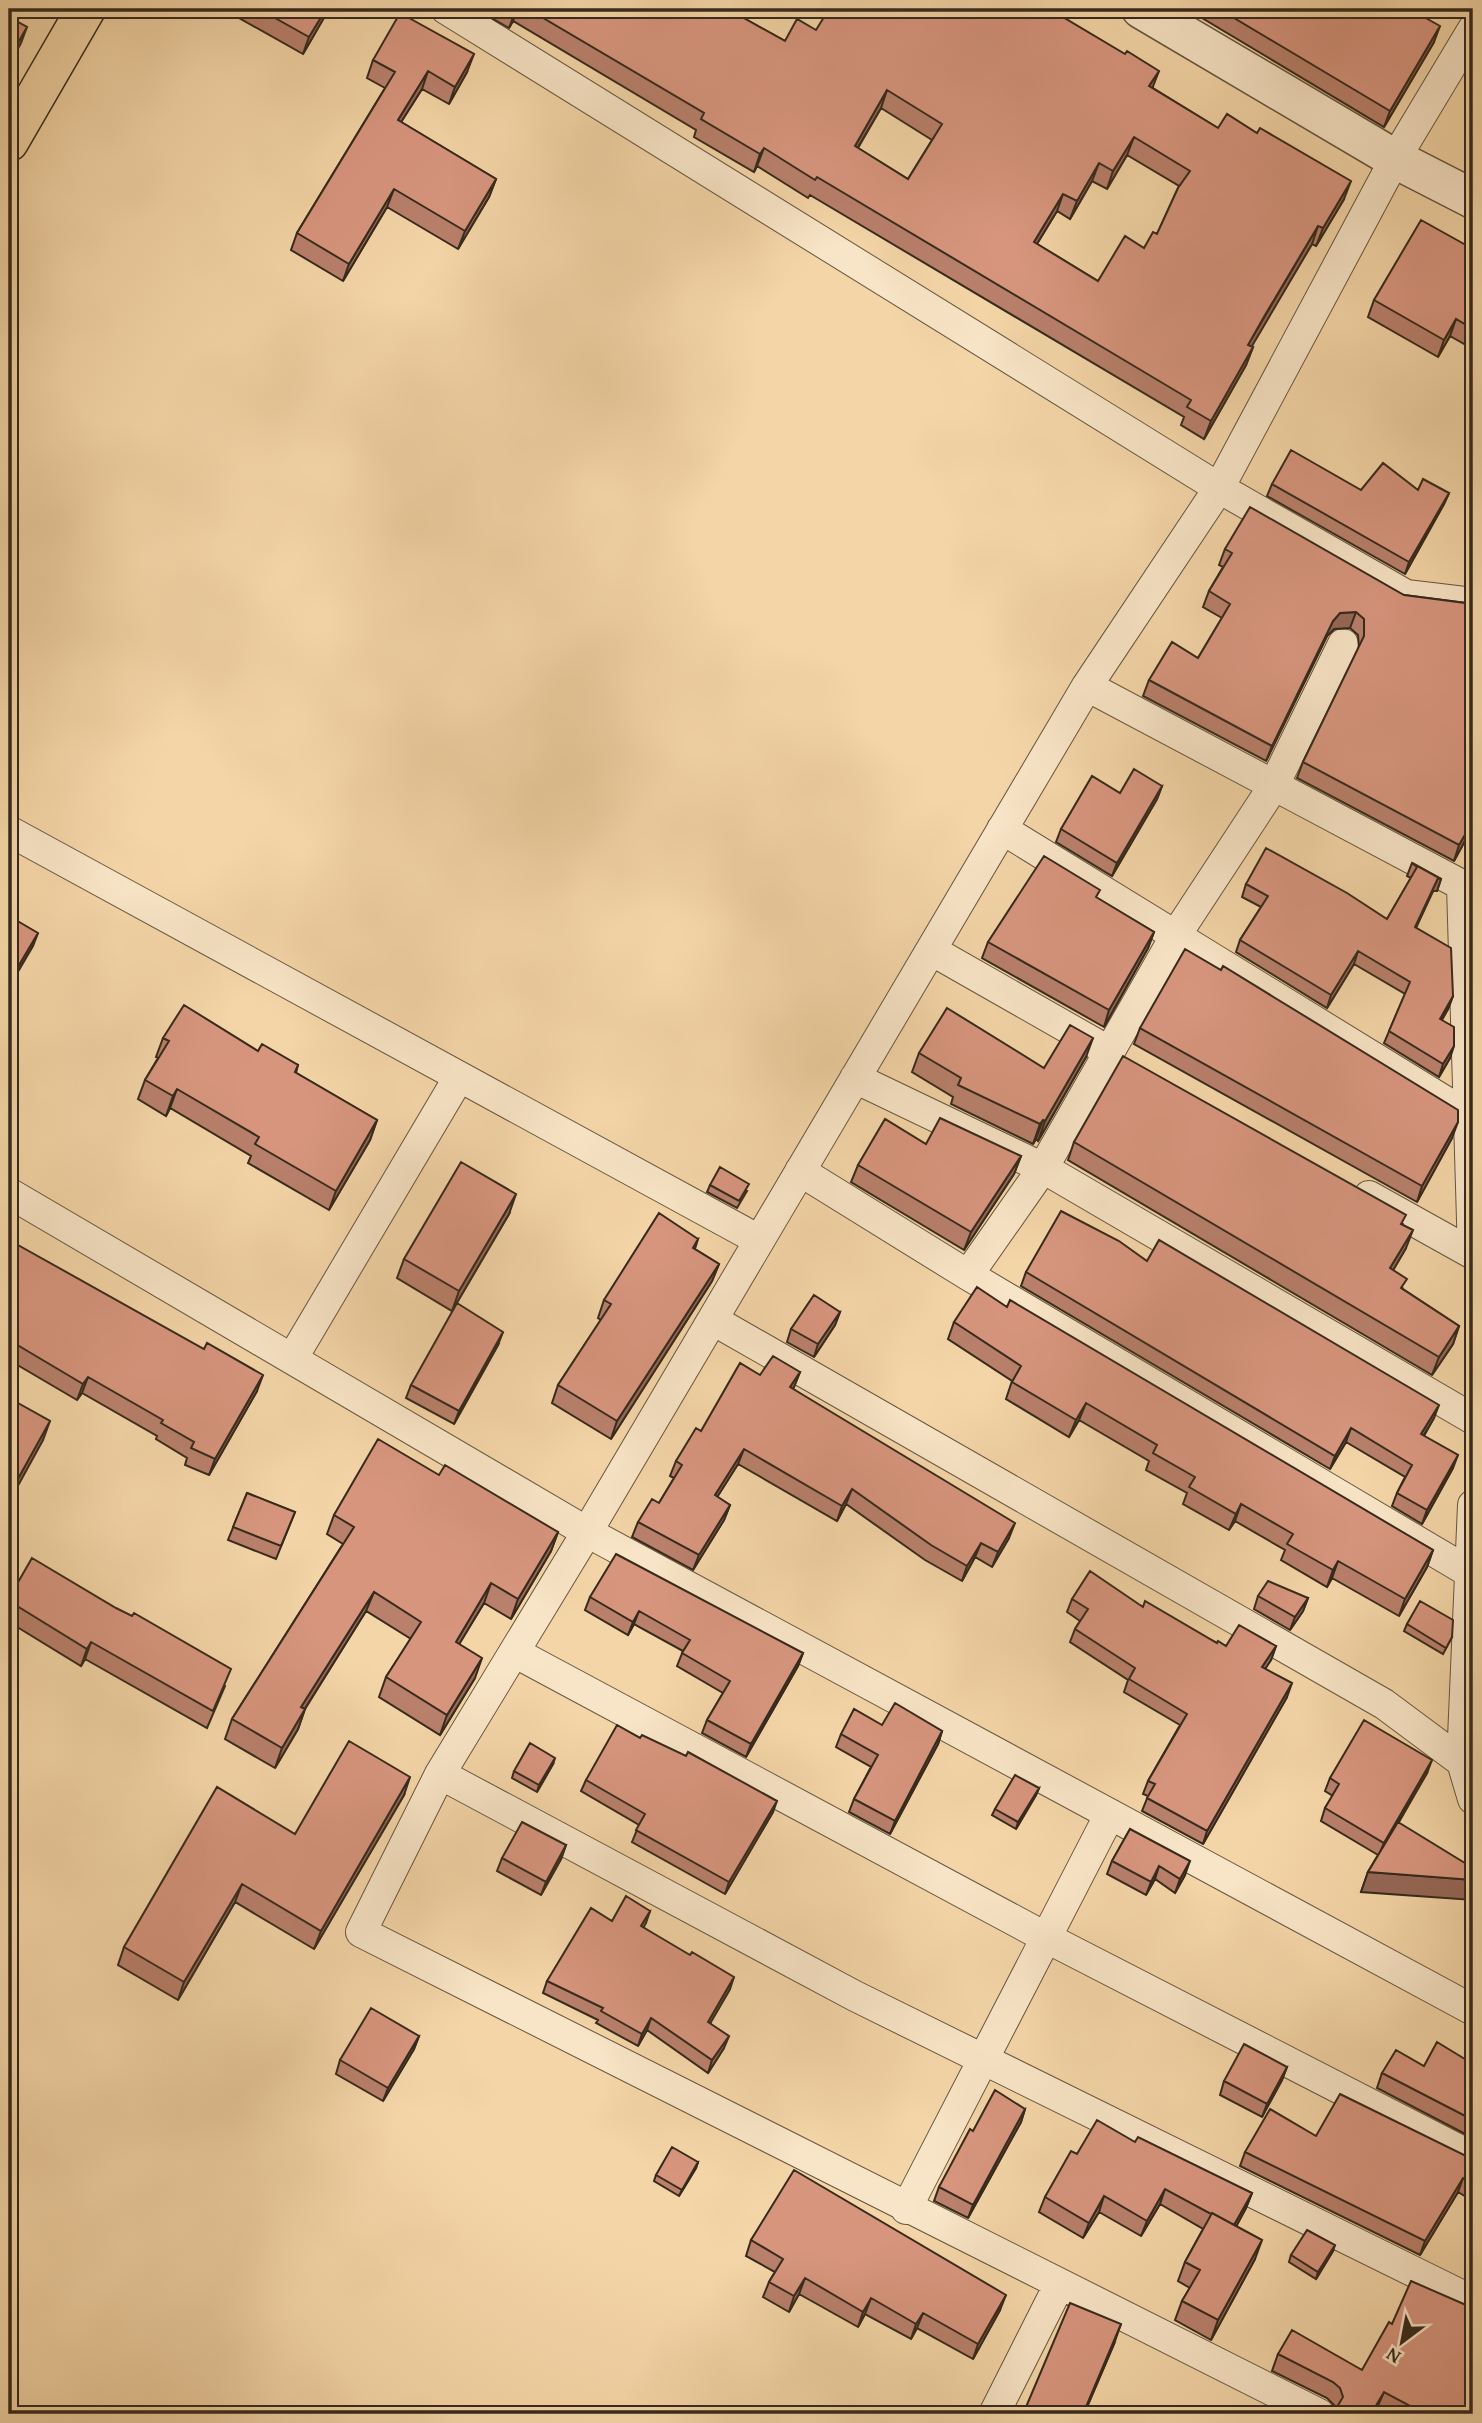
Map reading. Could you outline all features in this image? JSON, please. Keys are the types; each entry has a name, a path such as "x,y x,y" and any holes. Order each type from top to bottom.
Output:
{"main road":[{"path":"9,142 86,9"}],"street":[{"path":"446,9 1220,488 1406,594 1473,603"},
{"path":"1141,9 1395,159 1473,199"},
{"path":"1318,2414 906,2209 361,1932 440,1774 713,1320 1087,685 1220,488 1395,159 1473,29"},
{"path":"968,1275 1122,1060 1176,935 1273,788 1343,644"},
{"path":"1087,685 1273,788 1467,888 1473,1253"},
{"path":"1002,829 1469,1115"},
{"path":"9,831 760,1240"},
{"path":"931,950 1122,1060"},
{"path":"292,1359 459,1077"},
{"path":"855,1078 1043,1168 1473,1419"},
{"path":"800,1171 968,1275 1469,1572"},
{"path":"1340,1180 1473,1253"},
{"path":"9,1193 587,1532 1473,2010"},
{"path":"713,1320 1384,1704 1462,1762"},
{"path":"1473,1505 1462,1762 1473,1799"},
{"path":"514,1652 1047,1938 1473,2157"},
{"path":"440,1774 855,1996 1473,2301"},
{"path":"906,2209 1110,1814"},
{"path":"994,2414 1059,2285"}],"building":[{"path":"259,9 326,9 309,37"},
{"path":"528,9 735,9 733,12 785,41 797,19 816,30 829,9 1058,9 1065,13 1063,17 1159,71 1149,86 1218,128 1227,114 1257,133 1260,128 1351,181 1323,228 1318,226 1265,315 1248,345 1253,347 1211,421 1187,407 1191,400 817,177 815,180 764,148 760,154 701,119 704,113","holes":["887,90 942,124 908,179 855,146","1134,137 1190,171 1178,188 1157,234 1153,232 1144,248 1125,236 1098,281 1034,242 1063,194 1077,201 1099,163 1113,171"]},
{"path":"1219,9 1417,9 1415,12 1440,26 1390,111"},
{"path":"400,13 474,54 455,87 428,71 398,120 496,179 465,231 394,189 349,264 297,233 395,72 373,60"},
{"path":"9,17 27,27 11,55 9,53"},
{"path":"1421,220 1473,249 1473,329 1456,319 1444,340 1374,300"},
{"path":"1291,450 1361,490 1383,463 1418,490 1423,479 1449,493 1409,562 1272,484"},
{"path":"1250,507 1404,595 1473,604 1473,821 1459,845 1303,762 1364,636 1364,619 1356,612 1340,613 1333,621 1272,746 1149,680 1172,642 1198,658 1230,604 1209,591 1232,553 1225,549"},
{"path":"1134,769 1162,786 1117,863 1061,829 1092,776 1120,793"},
{"path":"1266,848 1347,893 1387,919 1417,867 1412,863 1441,879 1438,878 1415,927 1451,948 1453,996 1440,1019 1454,1027 1454,1046 1443,1064 1389,1031 1410,982 1358,951 1331,995 1240,940 1268,896 1246,884"},
{"path":"1044,856 1100,890 1096,897 1154,932 1109,1010 988,942"},
{"path":"9,916 38,933 9,982"},
{"path":"1185,949 1221,970 1223,966 1458,1110 1458,1122 1422,1186 1140,1028"},
{"path":"184,1005 258,1051 262,1044 298,1065 295,1072 377,1120 336,1191 255,1144 259,1137 177,1089 173,1096 145,1080 169,1041 163,1038"},
{"path":"947,1008 1044,1068 1070,1025 1093,1038 1045,1121 1040,1124 958,1085 961,1078 919,1053"},
{"path":"1123,1056 1406,1215 1401,1224 1413,1230 1390,1268 1407,1279 1401,1288 1459,1326 1439,1357 1074,1142"},
{"path":"940,1118 1021,1156 971,1232 858,1165 885,1119 926,1144"},
{"path":"461,1162 516,1194 459,1291 404,1259"},
{"path":"720,1167 749,1184 739,1201 710,1185"},
{"path":"1061,1211 1119,1241 1147,1261 1159,1240 1439,1405 1421,1434 1458,1455 1427,1510 1397,1493 1412,1465 1351,1428 1335,1456 1026,1272"},
{"path":"659,1213 698,1239 693,1248 719,1264 617,1421 558,1385 611,1304 604,1300"},
{"path":"9,1240 204,1349 207,1343 263,1375 215,1459 191,1448 194,1442 161,1423 163,1420 88,1377 83,1384 9,1340"},
{"path":"977,1287 1007,1307 1010,1300 1433,1550 1405,1599 1338,1561 1333,1570 1287,1544 1293,1534 1241,1504 1236,1514 1189,1487 1195,1477 1153,1453 1157,1445 1086,1403 1076,1420 1012,1382 1021,1366 954,1322"},
{"path":"814,1295 840,1312 818,1344 791,1329"},
{"path":"457,1303 503,1332 459,1411 411,1385"},
{"path":"773,1356 800,1372 790,1387 1015,1523 998,1552 981,1543 967,1566 931,1545 852,1489 842,1506 744,1449 715,1495 730,1505 699,1555 638,1522 652,1499 659,1503 682,1465 676,1461 696,1428 701,1431 740,1363 760,1375"},
{"path":"9,1398 50,1421 9,1495"},
{"path":"378,1439 439,1475 445,1465 558,1532 518,1599 491,1583 456,1642 482,1658 447,1715 386,1677 421,1622 374,1592 301,1707 305,1709 282,1748 232,1719 354,1527 334,1515"},
{"path":"247,1493 295,1512 281,1546 233,1527"},
{"path":"616,1554 803,1653 751,1744 707,1720 730,1681 682,1653 690,1640 639,1611 633,1622 590,1597"},
{"path":"32,1558 116,1608 132,1616 134,1613 231,1669 213,1711 91,1642 87,1649 9,1601"},
{"path":"1090,1571 1143,1607 1145,1601 1217,1643 1218,1641 1226,1646 1239,1625 1276,1646 1262,1667 1292,1683 1207,1831 1147,1798 1155,1784 1148,1781 1187,1714 1129,1679 1135,1668 1075,1629 1088,1609 1072,1599"},
{"path":"1268,1581 1308,1598 1295,1617 1258,1596"},
{"path":"1420,1601 1453,1620 1452,1637 1446,1648 1407,1624"},
{"path":"895,1703 942,1731 895,1821 854,1799 878,1755 841,1734 854,1709 882,1725"},
{"path":"1364,1720 1432,1760 1384,1843 1325,1808 1339,1784 1330,1778"},
{"path":"617,1725 640,1738 642,1735 686,1756 688,1752 777,1801 729,1882 636,1830 645,1814 586,1780"},
{"path":"349,1741 410,1777 321,1931 242,1884 184,1982 124,1947 217,1787 295,1834"},
{"path":"530,1743 555,1758 539,1785 514,1771"},
{"path":"1015,1775 1039,1788 1018,1822 995,1809"},
{"path":"522,1822 566,1845 546,1882 502,1858"},
{"path":"1398,1822 1473,1868 1473,1880 1368,1872"},
{"path":"1130,1829 1190,1861 1180,1879 1159,1866 1151,1882 1112,1861"},
{"path":"626,1896 650,1911 641,1926 734,1977 708,2022 729,2036 712,2060 651,2018 642,2034 601,2011 603,2008 547,1981 591,1908 612,1921"},
{"path":"371,2008 419,2036 388,2088 340,2060"},
{"path":"1437,2042 1473,2064 1466,2083 1473,2088 1473,2120 1382,2073 1396,2050 1424,2066"},
{"path":"1244,2044 1287,2067 1267,2104 1224,2081"},
{"path":"995,2090 1025,2109 973,2205 939,2187 970,2129 973,2131"},
{"path":"1340,2094 1473,2158 1473,2184 1463,2178 1425,2241 1245,2152 1270,2109 1316,2136"},
{"path":"1097,2120 1135,2142 1138,2137 1252,2193 1234,2225 1165,2189 1147,2221 1104,2196 1089,2223 1045,2197 1071,2151 1077,2154"},
{"path":"672,2147 698,2162 682,2190 656,2175"},
{"path":"794,2170 1006,2295 978,2344 923,2313 916,2324 871,2298 863,2312 805,2278 794,2296 769,2282 783,2259 751,2240"},
{"path":"1212,2213 1262,2240 1218,2320 1182,2301 1200,2270 1185,2262"},
{"path":"1307,2230 1335,2245 1318,2272 1291,2255"},
{"path":"1411,2281 1473,2309 1473,2414 1425,2414 1384,2392 1371,2414 1327,2414 1334,2412 1343,2397 1340,2388 1278,2354 1292,2330 1362,2370 1389,2322 1392,2324"},
{"path":"1070,2303 1121,2324 1083,2414 1044,2414 1026,2407"}]}
